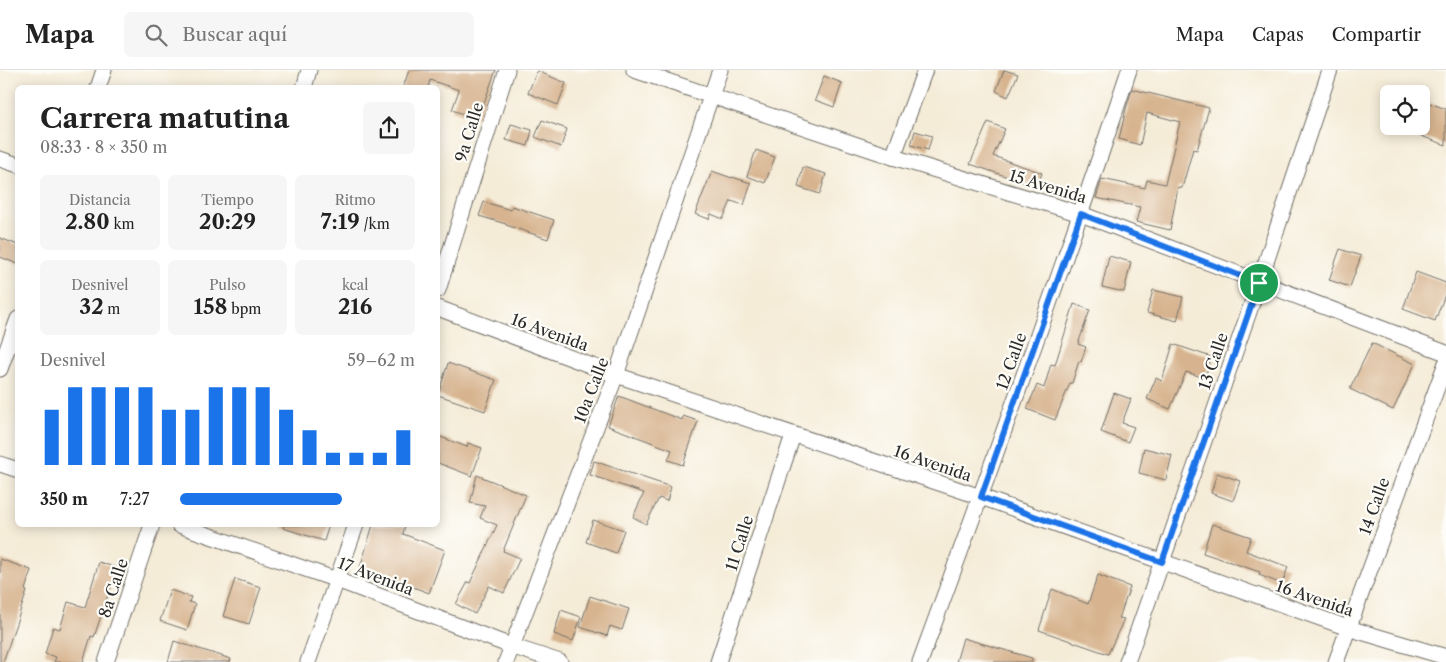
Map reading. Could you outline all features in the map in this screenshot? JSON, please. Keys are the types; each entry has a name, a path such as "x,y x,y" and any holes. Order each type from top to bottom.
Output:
{"street":[{"path":"99,85 104,70"},
{"path":"305,85 310,70"},
{"name":"9a Calle","path":"440,284 507,70"},
{"name":"15 Avenida","path":"634,70 893,157 1081,214 1446,353"},
{"name":"10a Calle","path":"506,662 616,375 720,70"},
{"path":"893,157 925,70"},
{"name":"12 Calle","path":"920,662 981,497 1081,214 1129,70"},
{"name":"13 Calle","path":"1127,662 1259,283 1330,70"},
{"path":"0,159 15,164"},
{"name":"16 Avenida","path":"440,309 616,375 981,497 1348,628 1446,657"},
{"path":"0,369 15,327"},
{"name":"14 Calle","path":"1336,662 1446,363"},
{"name":"11 Calle","path":"718,662 794,435"},
{"path":"0,464 15,469"},
{"name":"8a Calle","path":"106,662 151,527"},
{"name":"17 Avenida","path":"186,527 338,580 511,646 560,662"},
{"path":"308,662 355,527"}],"building":[{"path":"409,70 496,70 478,119 452,110 459,90 430,80 429,85 404,85"},
{"path":"1004,70 1018,74 1008,97 996,91"},
{"path":"537,71 566,83 558,105 528,93"},
{"path":"824,76 842,83 834,107 815,100"},
{"path":"1132,89 1209,108 1197,150 1193,149 1182,188 1178,187 1170,230 1136,222 1140,207 1096,198 1102,179 1145,188 1147,180 1165,184 1180,122 1147,113 1140,145 1119,139"},
{"path":"1430,103 1446,109 1446,145 1421,136 1430,135"},
{"path":"542,120 567,129 561,147 535,137"},
{"path":"988,122 1005,129 993,156 1042,173 1037,187 970,164"},
{"path":"511,124 532,130 528,146 506,140"},
{"path":"915,131 932,136 928,150 911,145"},
{"path":"756,150 775,157 765,183 747,176"},
{"path":"803,167 826,174 820,194 798,187"},
{"path":"712,171 751,183 744,205 731,201 723,219 711,214 709,219 695,214"},
{"path":"484,202 511,210 512,206 554,220 548,239 479,216"},
{"path":"0,238 15,244 15,263 0,257"},
{"path":"1340,249 1361,256 1350,287 1329,280"},
{"path":"1109,256 1131,262 1124,292 1102,287"},
{"path":"1416,272 1446,283 1446,292 1435,321 1403,309"},
{"path":"1153,290 1183,297 1177,321 1147,313"},
{"path":"1074,304 1090,310 1078,344 1086,347 1055,420 1027,409 1037,385 1044,388 1051,364 1055,365"},
{"path":"1372,343 1415,364 1393,410 1350,389"},
{"path":"1173,344 1211,357 1205,378 1186,372 1170,409 1147,399 1156,378 1162,381"},
{"path":"448,363 496,380 485,411 440,396 440,389"},
{"path":"1114,393 1131,399 1122,423 1134,427 1128,442 1101,432"},
{"path":"619,396 682,420 683,416 698,421 683,465 668,460 672,450 608,426"},
{"path":"440,437 467,447 468,443 482,448 472,476 440,464"},
{"path":"1144,448 1172,455 1166,480 1139,473"},
{"path":"594,461 671,487 667,501 659,498 646,524 633,517 644,493 590,475"},
{"path":"1217,473 1240,481 1233,501 1211,493"},
{"path":"477,475 526,495 503,551 520,558 504,593 489,586 475,614 456,604 468,582 470,583 497,525 480,518 485,506 470,503"},
{"path":"593,520 624,530 616,553 586,542"},
{"path":"1212,524 1251,537 1246,551 1288,567 1282,584 1259,575 1260,572 1203,553"},
{"path":"283,527 328,527 324,541"},
{"path":"372,527 405,527 403,534 445,550 429,593 389,578 388,580 359,571"},
{"path":"0,559 31,570 25,590 27,591 3,662 0,662"},
{"path":"99,562 117,568 94,637 91,636 83,662 54,662 56,657 45,654 53,627 60,629 68,602 85,607"},
{"path":"1098,575 1130,587 1119,618 1124,619 1108,654 1039,630 1052,589 1088,604"},
{"path":"235,579 261,587 249,624 223,616"},
{"path":"170,590 191,597 189,602 195,604 187,630 160,621"},
{"path":"590,596 629,609 622,630 610,626 607,636 580,627"},
{"path":"561,610 581,617 573,641 554,634"},
{"path":"963,638 1032,658 1032,662 956,662"},
{"path":"174,641 231,659 230,662 168,662"}],"route":[{"path":"1081,214 1259,283 1162,562 981,497 1081,214"}]}
